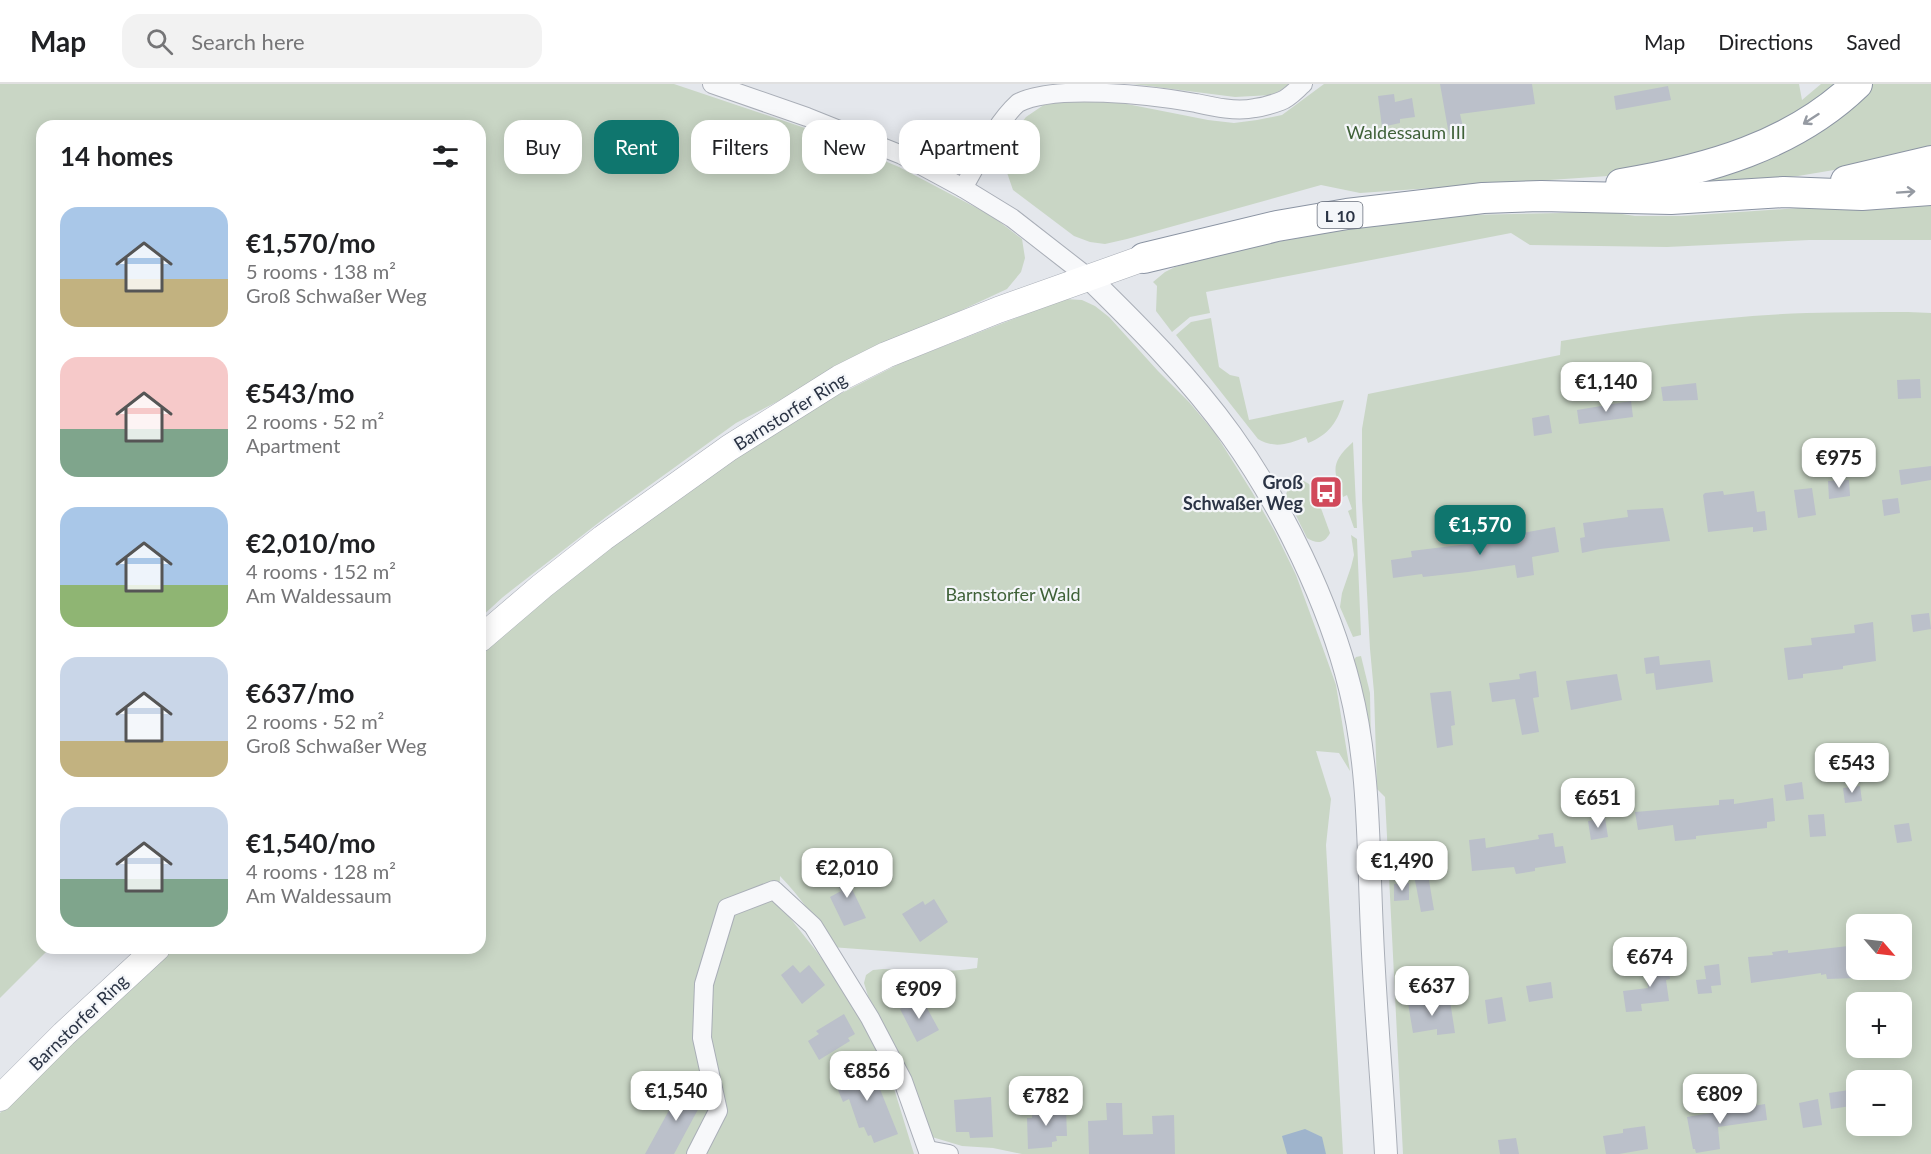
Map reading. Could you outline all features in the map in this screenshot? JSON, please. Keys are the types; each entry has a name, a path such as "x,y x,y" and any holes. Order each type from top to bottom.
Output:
{"highway":[{"path":"1541,196 1670,176 1729,160 1801,126 1857,84"},
{"path":"1784,192 1866,177 1931,161"},
{"path":"1541,196 1671,199 1784,192 1862,195 1931,190"},
{"name":"L 10","path":"1144,258 1277,226 1347,214 1484,198 1541,196"}],"main road":[{"name":"Barnstorfer Ring","path":"486,634 542,586 662,495 729,448 840,378 906,347 998,310 1144,258"},
{"name":"Barnstorfer Ring","path":"0,1098 64,1034 151,954"}],"street":[{"path":"712,84 807,117 902,155 1012,218 1089,278 1152,342 1232,436 1261,482 1311,578 1339,650 1356,717 1365,777 1372,949 1386,1154"},
{"path":"963,188 1002,120 1019,102 1040,90 1083,86 1124,90 1224,109 1254,109 1284,100 1303,84"},
{"path":"696,1154 718,1111 702,1038 704,984 727,908 774,890 813,926 870,1018 903,1081 928,1152 949,1154"}],"green space":[{"path":"0,84 674,84 781,120 691,120 691,174 790,174 790,123 802,127 802,174 887,174 887,162 899,167 899,174 912,174 992,216 1022,239 1025,258 1021,272 1007,289 889,344 736,423 606,517 486,613 486,120 36,120 36,954 44,954 0,998"},
{"path":"1133,84 1291,84 1272,95 1235,97"},
{"name":"Waldessaum III","path":"1324,84 1799,84 1802,100 1821,84 1842,84 1800,117 1726,154 1608,176 1360,193 1321,185 1105,244 1090,242 1074,236 1013,190 1007,174 1040,174 1040,120 1024,120 1048,102 1071,93 1234,123 1282,115"},
{"path":"1869,84 1931,84 1931,148 1858,166 1798,176 1675,186"},
{"path":"1931,199 1931,240 1809,240 1667,247 1530,245 1511,233 1206,292 1210,313 1190,317 1172,332 1156,311 1157,286 1153,282 1175,267 1250,247 1358,227 1467,215 1609,212 1635,216 1681,216"},
{"name":"Barnstorfer Wald","path":"1065,299 1082,300 1095,306 1109,317 1215,433 1275,532 1296,575 1336,685 1350,771 1339,753 1316,751 1331,799 1326,845 1343,1154 1022,1154 993,1148 962,1146 932,1137 917,1092 868,996 864,983 866,975 873,970 883,969 965,970 977,968 978,958 831,947 808,910 780,876 779,904 862,1015 892,1082 914,1154 0,1154 0,1113 68,1044 168,954 486,954 486,648 536,605 623,537 759,440 830,399 903,362"},
{"path":"1820,313 1931,313 1931,1154 1403,1154 1385,797 1377,789 1374,692 1362,500 1362,429 1368,394 1560,355 1561,341 1714,319"},
{"path":"1211,318 1219,367 1230,375 1239,377 1249,420 1344,400 1332,426 1322,436 1308,443 1306,437 1276,445 1258,439 1176,335 1191,322"},
{"path":"1353,442 1357,528 1354,528 1348,511 1352,509 1347,495 1343,497 1336,473 1340,456"},
{"path":"1302,480 1314,489 1330,533 1320,542 1307,538 1286,495 1289,484"},
{"path":"1351,535 1357,539 1361,635 1353,637 1340,607 1354,555"},
{"path":"1361,656 1370,693 1371,748 1353,661 1356,657"}],"water":[{"path":"1305,1129 1322,1137 1326,1154 1287,1154 1282,1136"}],"building":[{"path":"1440,84 1532,84 1535,104 1460,114 1464,131 1449,135"},
{"path":"1668,86 1671,100 1616,110 1614,96"},
{"path":"1394,94 1395,102 1412,98 1415,117 1400,119 1400,123 1382,127 1378,96"},
{"path":"1920,379 1921,398 1898,399 1897,380"},
{"path":"1696,383 1698,400 1663,401 1661,387"},
{"path":"1631,401 1633,417 1579,424 1577,410"},
{"path":"1549,415 1552,433 1534,436 1532,418"},
{"path":"1931,466 1931,480 1901,485 1899,470"},
{"path":"1849,480 1850,496 1829,499 1828,481"},
{"path":"1812,488 1816,515 1798,518 1794,490"},
{"path":"1723,491 1724,495 1754,491 1757,512 1765,511 1767,530 1753,532 1753,527 1708,532 1703,495"},
{"path":"1898,498 1900,513 1884,516 1882,500"},
{"path":"1663,508 1670,541 1582,553 1580,538 1585,537 1583,523 1628,517 1627,510"},
{"path":"1555,527 1559,552 1532,557 1534,575 1517,578 1515,565 1423,577 1422,574 1393,578 1391,560 1412,557 1411,551 1501,540 1500,537"},
{"path":"1929,613 1931,629 1913,632 1911,615"},
{"path":"1873,622 1876,661 1843,666 1843,669 1803,674 1803,678 1788,680 1784,648 1812,645 1811,638 1855,633 1854,625"},
{"path":"1659,656 1660,665 1710,660 1713,682 1656,690 1654,673 1646,674 1644,658"},
{"path":"1536,671 1539,697 1533,698 1539,732 1522,735 1515,699 1492,702 1489,683 1520,679 1519,674"},
{"path":"1617,674 1622,700 1571,710 1566,681"},
{"path":"1451,691 1455,725 1451,726 1453,745 1437,748 1430,693"},
{"path":"1802,782 1804,799 1786,801 1784,785"},
{"path":"1860,786 1862,801 1845,803 1843,788"},
{"path":"1773,798 1775,821 1767,822 1767,828 1696,836 1696,839 1675,841 1673,825 1638,830 1635,812 1719,805 1719,800 1734,799 1734,804"},
{"path":"1824,814 1826,836 1810,837 1808,815"},
{"path":"1605,818 1608,837 1591,840 1588,821"},
{"path":"1909,823 1912,841 1897,843 1894,825"},
{"path":"1553,833 1555,847 1563,846 1566,863 1516,874 1514,867 1472,871 1469,840 1485,838 1486,848 1539,839 1538,835"},
{"path":"1425,857 1434,910 1421,912 1411,859"},
{"path":"847,867 856,885 851,887 866,918 844,926 830,897 841,891 833,875"},
{"path":"1409,883 1409,900 1394,901 1394,884"},
{"path":"934,899 948,922 920,942 902,914 923,901 925,905"},
{"path":"1846,946 1846,978 1827,979 1826,974 1821,975 1821,973 1751,983 1748,957 1773,955 1772,952 1788,950 1788,953"},
{"path":"1667,961 1670,979 1666,980 1669,1001 1641,1004 1642,1011 1626,1012 1623,991 1648,988 1645,965"},
{"path":"1719,964 1721,985 1711,986 1712,993 1698,994 1696,980 1706,979 1704,966"},
{"path":"793,965 800,973 809,965 825,985 802,1004 781,975"},
{"path":"1551,982 1553,998 1529,1002 1526,986"},
{"path":"921,997 939,1030 917,1042 900,1009"},
{"path":"1502,997 1506,1021 1488,1024 1485,1000"},
{"path":"1426,1000 1427,1005 1450,1001 1455,1033 1437,1035 1437,1029 1413,1033 1408,1003"},
{"path":"844,1014 855,1034 848,1038 850,1041 819,1060 808,1041 819,1034 816,1031"},
{"path":"869,1062 898,1134 874,1143 864,1127 859,1128 849,1099 843,1102 833,1078"},
{"path":"684,1083 701,1092 697,1100 702,1102 674,1154 645,1154"},
{"path":"1846,1090 1846,1107 1831,1109 1829,1093"},
{"path":"991,1097 993,1137 970,1138 969,1132 956,1132 954,1100"},
{"path":"1818,1099 1822,1125 1803,1128 1799,1103"},
{"path":"1106,1103 1122,1103 1123,1135 1153,1134 1152,1116 1174,1115 1175,1154 1089,1154 1088,1121 1107,1120"},
{"path":"1765,1104 1767,1120 1718,1127 1720,1149 1696,1153 1693,1149 1687,1117"},
{"path":"1066,1108 1067,1136 1056,1136 1057,1141 1052,1142 1052,1147 1028,1149 1027,1118 1032,1118 1032,1110"},
{"path":"1645,1126 1648,1149 1606,1154 1603,1136 1623,1133 1623,1129"},
{"path":"1516,1138 1519,1154 1500,1154 1498,1140"}],"place":[{"name":"Groß Schwaßer Weg","path":"1326,492"}]}
